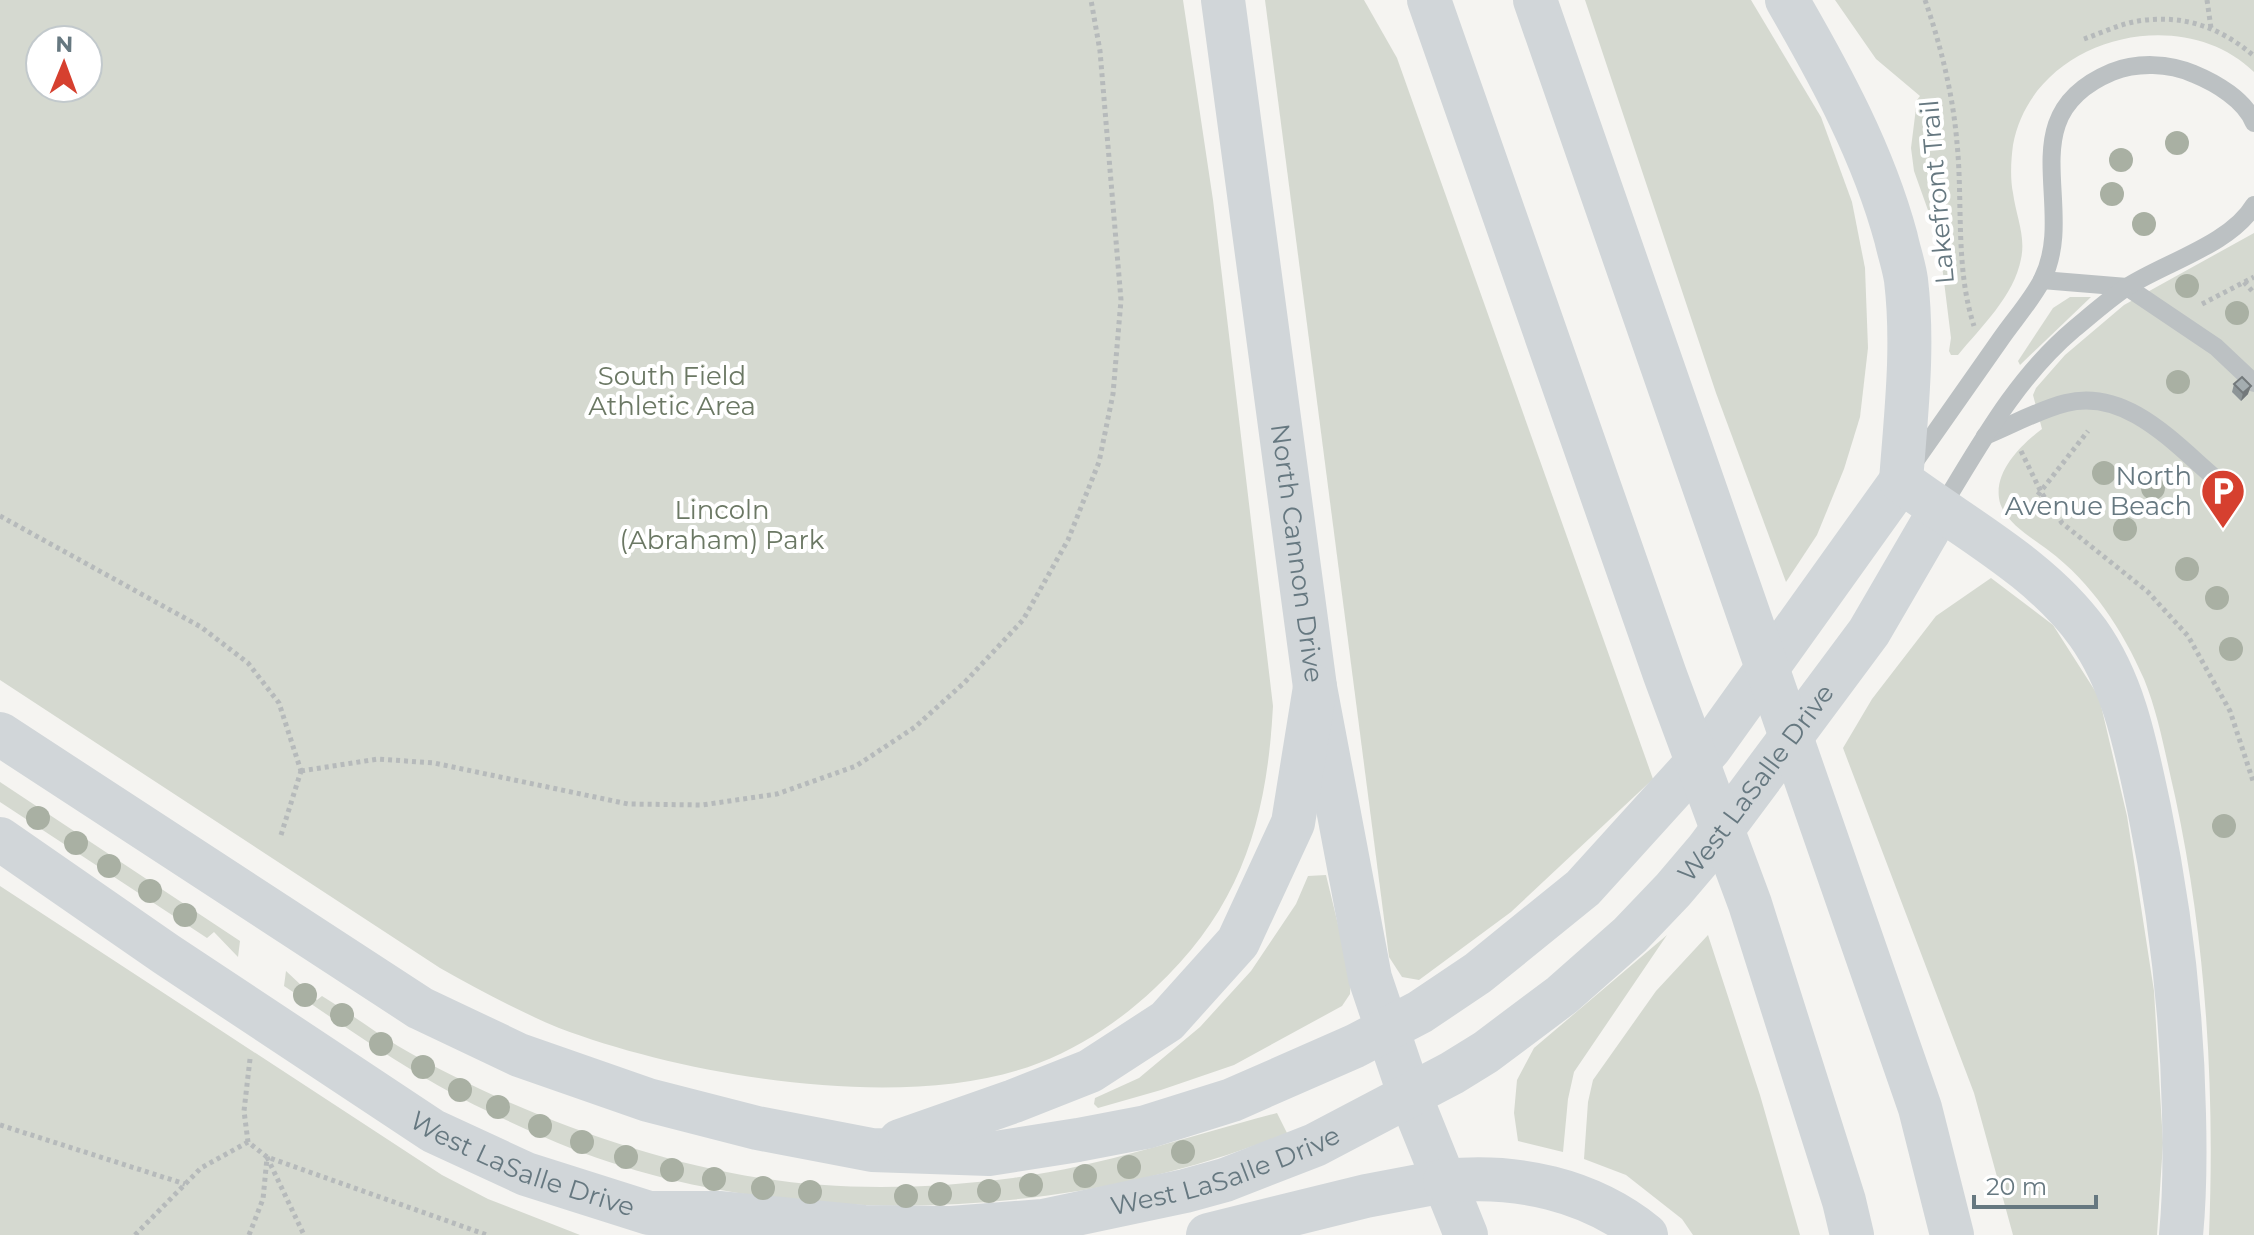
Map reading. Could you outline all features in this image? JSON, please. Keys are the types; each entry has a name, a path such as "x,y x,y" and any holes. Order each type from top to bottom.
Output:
{"main road":[{"name":"North Cannon Drive","path":"1223,0 1315,687 1370,978 1410,1096 1466,1235"},
{"path":"1429,0 1665,675 1750,904 1852,1235"},
{"path":"1535,0 1920,1108 1952,1235"},
{"path":"0,734 420,1008 519,1055 648,1100 757,1128 872,1150 989,1154 1146,1127 1269,1086 1420,1012 1478,973 1583,888 1710,748 1901,481 1910,332 1905,277 1889,213 1866,148 1824,63 1787,0"},
{"path":"1901,481 2027,572 2068,610 2104,659 2123,702 2156,842 2171,942 2183,1071 2181,1235"},
{"name":"West LaSalle Drive","path":"0,839 166,954 433,1131 526,1174 649,1213 719,1213 864,1227 951,1228 1043,1221 1225,1180 1315,1145 1486,1052 1562,995 1621,943 1673,890 1716,838 1869,632 1940,510"},
{"path":"872,1150 1090,1071 1167,1021 1238,942 1293,823 1315,687"},
{"path":"1208,1235 1366,1196 1445,1181 1496,1178 1572,1192 1628,1220 1646,1235"},
{"path":"649,1213 686,1235"}],"lane":[{"path":"1901,481 2042,280 2052,241 2053,137 2061,114 2088,82 2122,68 2164,65 2195,74 2231,94 2254,123"},
{"path":"1940,510 2003,406 2030,371 2073,330 2127,287 2219,237 2247,217 2254,205"},
{"path":"2042,280 2127,287 2216,347 2254,383"},
{"path":"1985,436 2069,402 2110,403 2130,411 2157,429 2215,478"}],"path":[{"path":"301,771 378,759 420,762 628,804 702,805 777,794 856,766 915,727 965,682 1023,620 1068,540 1099,462 1113,394 1121,300 1101,66 1091,0"},
{"name":"Lakefront Trail","path":"1925,0 1938,37 1957,142 1969,308 1977,333"},
{"path":"2207,0 2211,28"},
{"path":"2084,39 2137,21 2180,20 2211,28 2239,43 2254,56"},
{"path":"2175,317 2254,277"},
{"path":"2244,282 2254,293"},
{"path":"2014,524 2110,403"},
{"path":"2019,448 2041,492 2062,523 2148,592 2188,636 2230,711 2254,784"},
{"path":"0,516 201,627 248,663 279,703 301,771 281,835"},
{"path":"250,1054 244,1111 248,1142 267,1157 487,1235"},
{"path":"0,1125 185,1184"},
{"path":"135,1235 201,1168 248,1142"},
{"path":"249,1235 263,1199 267,1157"},
{"path":"267,1157 304,1235"}],"green space":[{"name":"Lincoln (Abraham) Park","path":"0,0 1183,0 1213,200 1273,706 1264,787 1244,860 1229,894 1185,958 1129,1011 1086,1040 1039,1063 986,1078 927,1086 864,1087 799,1083 733,1074 611,1046 559,1028 440,968 0,680"},
{"path":"1265,0 1364,0 1397,58 1653,779 1511,912 1419,980 1402,977 1389,957"},
{"path":"1585,0 1751,0 1821,117 1852,202 1865,268 1868,348 1860,417 1844,469 1817,535 1786,582 1716,393"},
{"path":"1835,0 2254,0 2254,72 2223,50 2188,38 2150,36 2113,42 2078,56 2048,79 2026,108 2013,145 2011,181 2022,242 2017,273 1986,322 1958,355 1951,355 1939,241 1914,171 1911,148 1920,96 1876,59"},
{"path":"2254,233 2254,1235 2209,1235 2211,1125 2201,959 2186,850 2154,708 2144,679 2116,625 2092,592 2064,563 2011,521 2001,506 1999,488 2012,459 2042,429 2033,395 2065,355 2124,305"},
{"path":"2070,297 2091,297 2020,365 2018,361 2053,308"},
{"path":"1991,578 2053,625 2099,697 2127,816 2154,991 2163,1143 2157,1235 2013,1235 1974,1093 1843,748 1872,699 1936,616"},
{"path":"0,782 240,941 238,957 214,932 207,938 0,802"},
{"path":"1326,875 1351,978 1350,994 1342,1006 1234,1065 1098,1108 1094,1104 1095,1098 1139,1078 1200,1027 1251,971 1296,904 1308,876"},
{"path":"0,886 442,1175 488,1199 580,1235 0,1235"},
{"path":"1667,935 1574,1072 1563,1152 1518,1141 1514,1113 1517,1080 1534,1048"},
{"path":"1708,935 1760,1095 1800,1235 1693,1235 1682,1219 1626,1175 1584,1159 1588,1102 1593,1080 1656,991"},
{"path":"286,971 317,1000 322,996 398,1046 527,1110 667,1158 760,1178 854,1187 950,1184 1013,1178 1080,1166 1277,1113 1287,1133 1201,1163 1109,1185 1013,1200 916,1206 818,1203 722,1190 630,1169 544,1137 478,1107 398,1062 284,986"}],"building":[{"path":"2242,377 2251,386 2243,393 2234,384"}],"place":[{"name":"North Avenue Beach","path":"2223,530"}],"park label":[{"name":"South Field Athletic Area","path":"672,391"}]}
